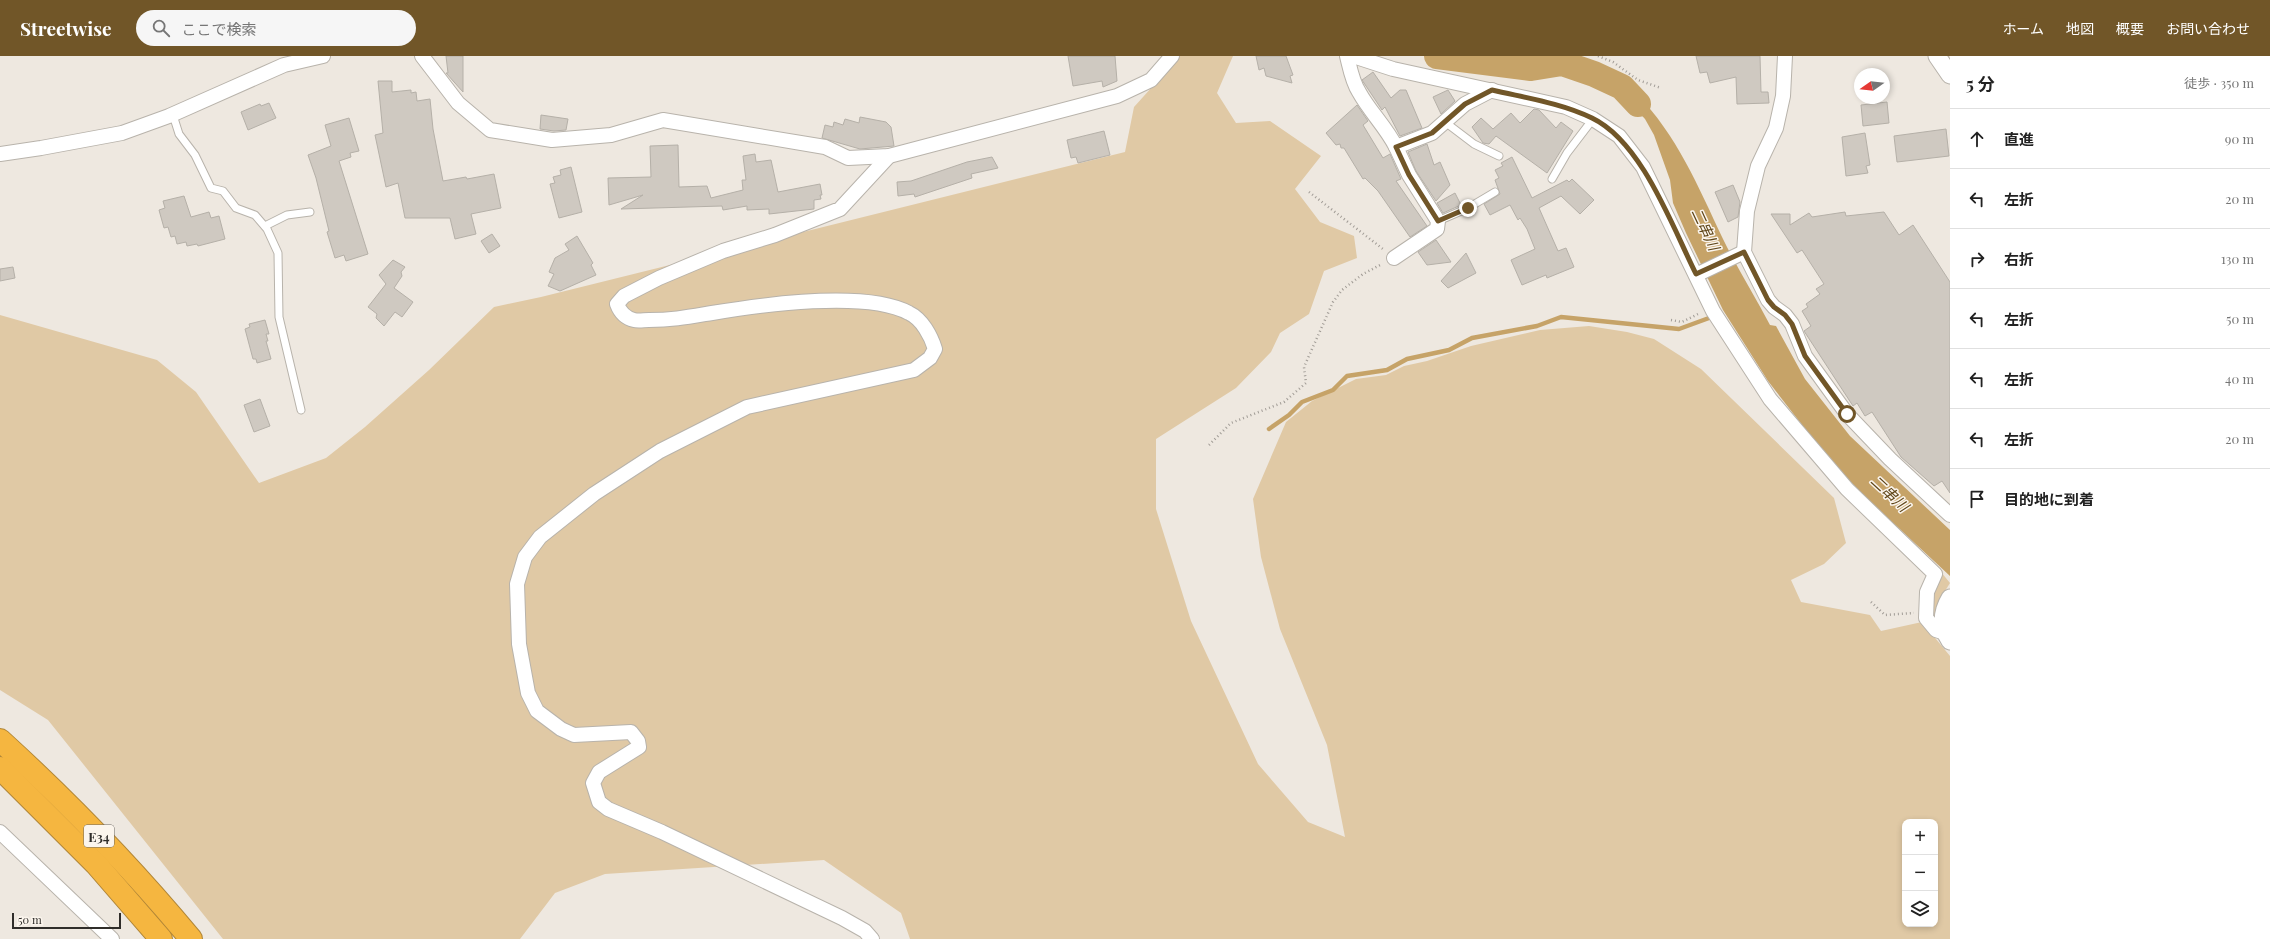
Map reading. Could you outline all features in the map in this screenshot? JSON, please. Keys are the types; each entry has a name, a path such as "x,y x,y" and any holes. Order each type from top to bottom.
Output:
{"highway":[{"name":"E34","path":"0,740 38,775 112,850 192,939"},
{"name":"E34","path":"0,768 96,864 161,939"},
{"path":"96,864 151,939"}],"street":[{"path":"0,154 122,133 173,115 284,65 323,56"},
{"path":"421,56 458,103 490,130 552,140 611,135 663,120 825,147 848,158 889,156 1117,96 1151,80 1172,56"},
{"path":"1347,56 1354,82 1359,92 1388,131 1409,175 1438,221 1437,229 1394,258"},
{"path":"1353,56 1393,69 1492,90 1566,108 1593,119 1619,136 1643,167 1712,308 1770,399 1816,456 1852,494 1935,574 1927,592 1926,618 1936,630 1948,637"},
{"path":"1785,56 1782,96 1776,128 1758,166 1751,190 1747,212 1744,252 1768,300 1774,307 1785,315 1792,324 1805,356 1847,414 1890,459 1950,515"},
{"path":"1937,56 1950,75"},
{"path":"1396,147 1432,133 1465,104 1492,90"},
{"path":"872,939 865,931 842,918 662,832 608,810 599,802 593,783 599,772 639,748 638,741 631,732 574,735 561,729 537,712 528,693 519,644 517,584 525,556 540,537 594,494 660,451 747,407 914,370 930,358 935,349 932,338 925,327 910,313 887,305 856,301 789,302 711,313 678,320 634,320 621,313 618,304 624,296 659,278 723,251 775,235 840,209 889,156"},
{"path":"1696,274 1744,252"},
{"path":"1948,637 1942,622 1946,605 1950,598"},
{"path":"0,832 112,939"}],"lane":[{"path":"173,115 179,134 195,155 212,188 223,191 236,208 255,214 265,226 278,252 280,317 301,410"},
{"path":"1552,179 1567,153 1593,119"},
{"path":"1445,122 1474,144 1499,156"},
{"path":"1438,221 1468,208 1495,192"},
{"path":"265,226 287,215 310,212"}],"path":[{"path":"1598,56 1613,62 1638,80 1661,88"},
{"path":"1209,445 1231,423 1284,402 1306,383 1304,367 1333,302 1342,290 1363,274 1394,258 1309,192"},
{"path":"1671,320 1682,322 1712,308"},
{"path":"1871,602 1885,615 1926,612"}],"shaded area":[{"path":"1180,56 1233,56 1217,93 1236,123 1270,121 1321,156 1295,189 1320,222 1354,236 1357,258 1324,271 1309,314 1280,333 1271,352 1236,388 1156,439 1156,509 1191,621 1258,764 1308,822 1345,837 1327,745 1280,629 1261,557 1253,499 1286,422 1312,401 1356,379 1386,375 1404,366 1427,361 1471,346 1540,330 1589,326 1627,332 1654,339 1701,369 1834,498 1846,543 1824,564 1791,580 1801,602 1870,615 1881,631 1922,622 1950,656 1950,939 910,939 901,913 824,860 605,874 555,893 520,939 223,939 48,720 0,690 0,315 157,360 196,392 259,483 326,458 365,427 429,370 494,307 541,297 1125,152 1134,107"},
{"path":"1941,572 1950,583 1940,599 1937,622 1932,619 1930,599"}],"water":[{"path":"1612,79 1636,93 1664,127 1675,144 1686,162 1734,261 1770,325 1776,326 1805,379 1850,436 1950,530 1950,576 1859,491 1820,448 1768,381 1723,310 1686,233 1673,203 1670,180 1654,135 1645,119 1632,105 1607,86"}],"building":[{"path":"446,56 463,56 463,92 446,73 448,73"},
{"path":"1068,56 1115,56 1117,81 1103,87 1102,81 1073,86"},
{"path":"1256,56 1286,56 1293,75 1290,76 1292,83 1266,76 1264,68 1259,70"},
{"path":"1696,56 1760,56 1761,92 1768,92 1769,103 1737,104 1736,77 1710,83 1707,72 1700,73"},
{"path":"1373,72 1391,98 1400,90 1406,90 1422,128 1400,136 1385,107 1382,110 1362,80"},
{"path":"378,81 392,81 392,92 411,90 411,93 416,92 417,101 430,99 433,129 443,181 466,177 467,179 494,174 501,208 471,214 476,234 455,239 450,218 405,218 398,183 386,187 375,135 383,133"},
{"path":"1448,90 1455,101 1441,114 1433,97"},
{"path":"269,103 276,118 248,130 241,112 260,104 261,106"},
{"path":"1887,104 1889,123 1863,126 1861,105"},
{"path":"1357,105 1368,121 1363,125 1383,158 1390,154 1401,179 1396,181 1427,226 1410,237 1378,191 1365,178 1363,179 1344,148 1341,148 1340,144 1336,145 1326,133"},
{"path":"1534,109 1539,110 1556,128 1561,122 1573,131 1547,173 1496,136 1489,144 1483,143 1472,127 1481,118 1493,129 1511,113 1520,123"},
{"path":"541,115 568,119 566,130 554,131 540,129"},
{"path":"860,117 886,122 891,127 894,146 860,149 822,138 825,125 833,127 834,122 843,125 845,119 859,123"},
{"path":"349,118 359,151 350,153 351,157 339,161 368,254 346,261 344,255 335,258 327,232 329,231 316,178 308,155 331,146 325,125"},
{"path":"1946,129 1949,156 1897,162 1894,136"},
{"path":"1104,131 1110,155 1078,163 1076,157 1071,158 1067,140"},
{"path":"1865,133 1870,165 1866,166 1868,173 1846,176 1842,137"},
{"path":"1427,144 1434,165 1440,162 1450,185 1436,201 1416,171 1408,152"},
{"path":"678,145 679,187 707,186 711,198 743,190 742,180 746,180 743,156 755,154 756,162 771,160 778,192 820,184 822,195 820,195 821,199 814,200 814,209 769,214 769,209 747,210 747,206 723,210 722,206 621,209 643,195 609,205 608,178 651,177 650,146"},
{"path":"992,157 998,168 971,174 972,178 915,197 914,194 898,196 897,182 911,181 967,162"},
{"path":"1512,157 1532,198 1567,180 1569,182 1572,179 1594,200 1580,214 1561,196 1539,208 1558,251 1566,248 1574,267 1547,278 1546,275 1522,285 1511,260 1535,249 1527,229 1520,218 1518,220 1510,205 1490,215 1484,204 1500,194 1495,180 1499,178 1495,170 1503,166 1501,163"},
{"path":"571,167 582,212 559,218 550,184 555,183 553,177 561,175 560,170"},
{"path":"1733,185 1740,202 1738,217 1728,222 1715,192"},
{"path":"1455,193 1461,205 1443,213 1437,203"},
{"path":"184,196 191,217 209,212 211,218 219,216 225,239 198,246 197,244 187,246 186,242 177,244 175,236 171,237 168,227 164,228 159,210 165,208 163,201"},
{"path":"1845,212 1846,216 1884,212 1899,235 1913,225 1950,282 1950,493 1942,481 1934,486 1901,457 1872,412 1865,416 1857,403 1853,406 1804,331 1811,326 1802,311 1808,307 1806,304 1820,294 1816,289 1824,284 1802,250 1797,253 1771,214 1790,214 1790,225 1809,213 1812,217"},
{"path":"492,234 500,246 489,253 481,241"},
{"path":"577,236 593,263 591,265 596,275 560,291 548,286 554,274 549,272 555,258 569,250 565,244"},
{"path":"1436,240 1451,262 1427,265 1418,252"},
{"path":"1466,253 1476,273 1448,288 1441,281"},
{"path":"393,260 405,267 401,272 402,276 394,288 413,302 402,317 395,312 384,326 376,318 377,314 368,307 386,284 379,275"},
{"path":"13,267 15,278 0,281 0,269"},
{"path":"265,320 269,334 266,334 268,341 266,341 271,359 257,363 256,359 253,359 245,329 250,327 249,324"},
{"path":"260,399 270,426 254,432 244,405"}],"waterway":[{"name":"二串川","path":"1437,56 1531,68 1562,63 1594,74 1622,87 1638,104"},
{"path":"1269,429 1289,415 1302,402 1333,390 1347,376 1387,370 1407,359 1449,350 1472,338 1537,326 1561,317 1679,329 1709,318"}],"route":[{"path":"1468,208 1438,221 1409,175 1396,147 1432,133 1465,104 1492,90 1566,108 1593,119 1619,136 1643,167 1696,274 1744,252 1755,278 1768,300 1774,307 1785,315 1792,324 1805,356 1847,414"}]}
